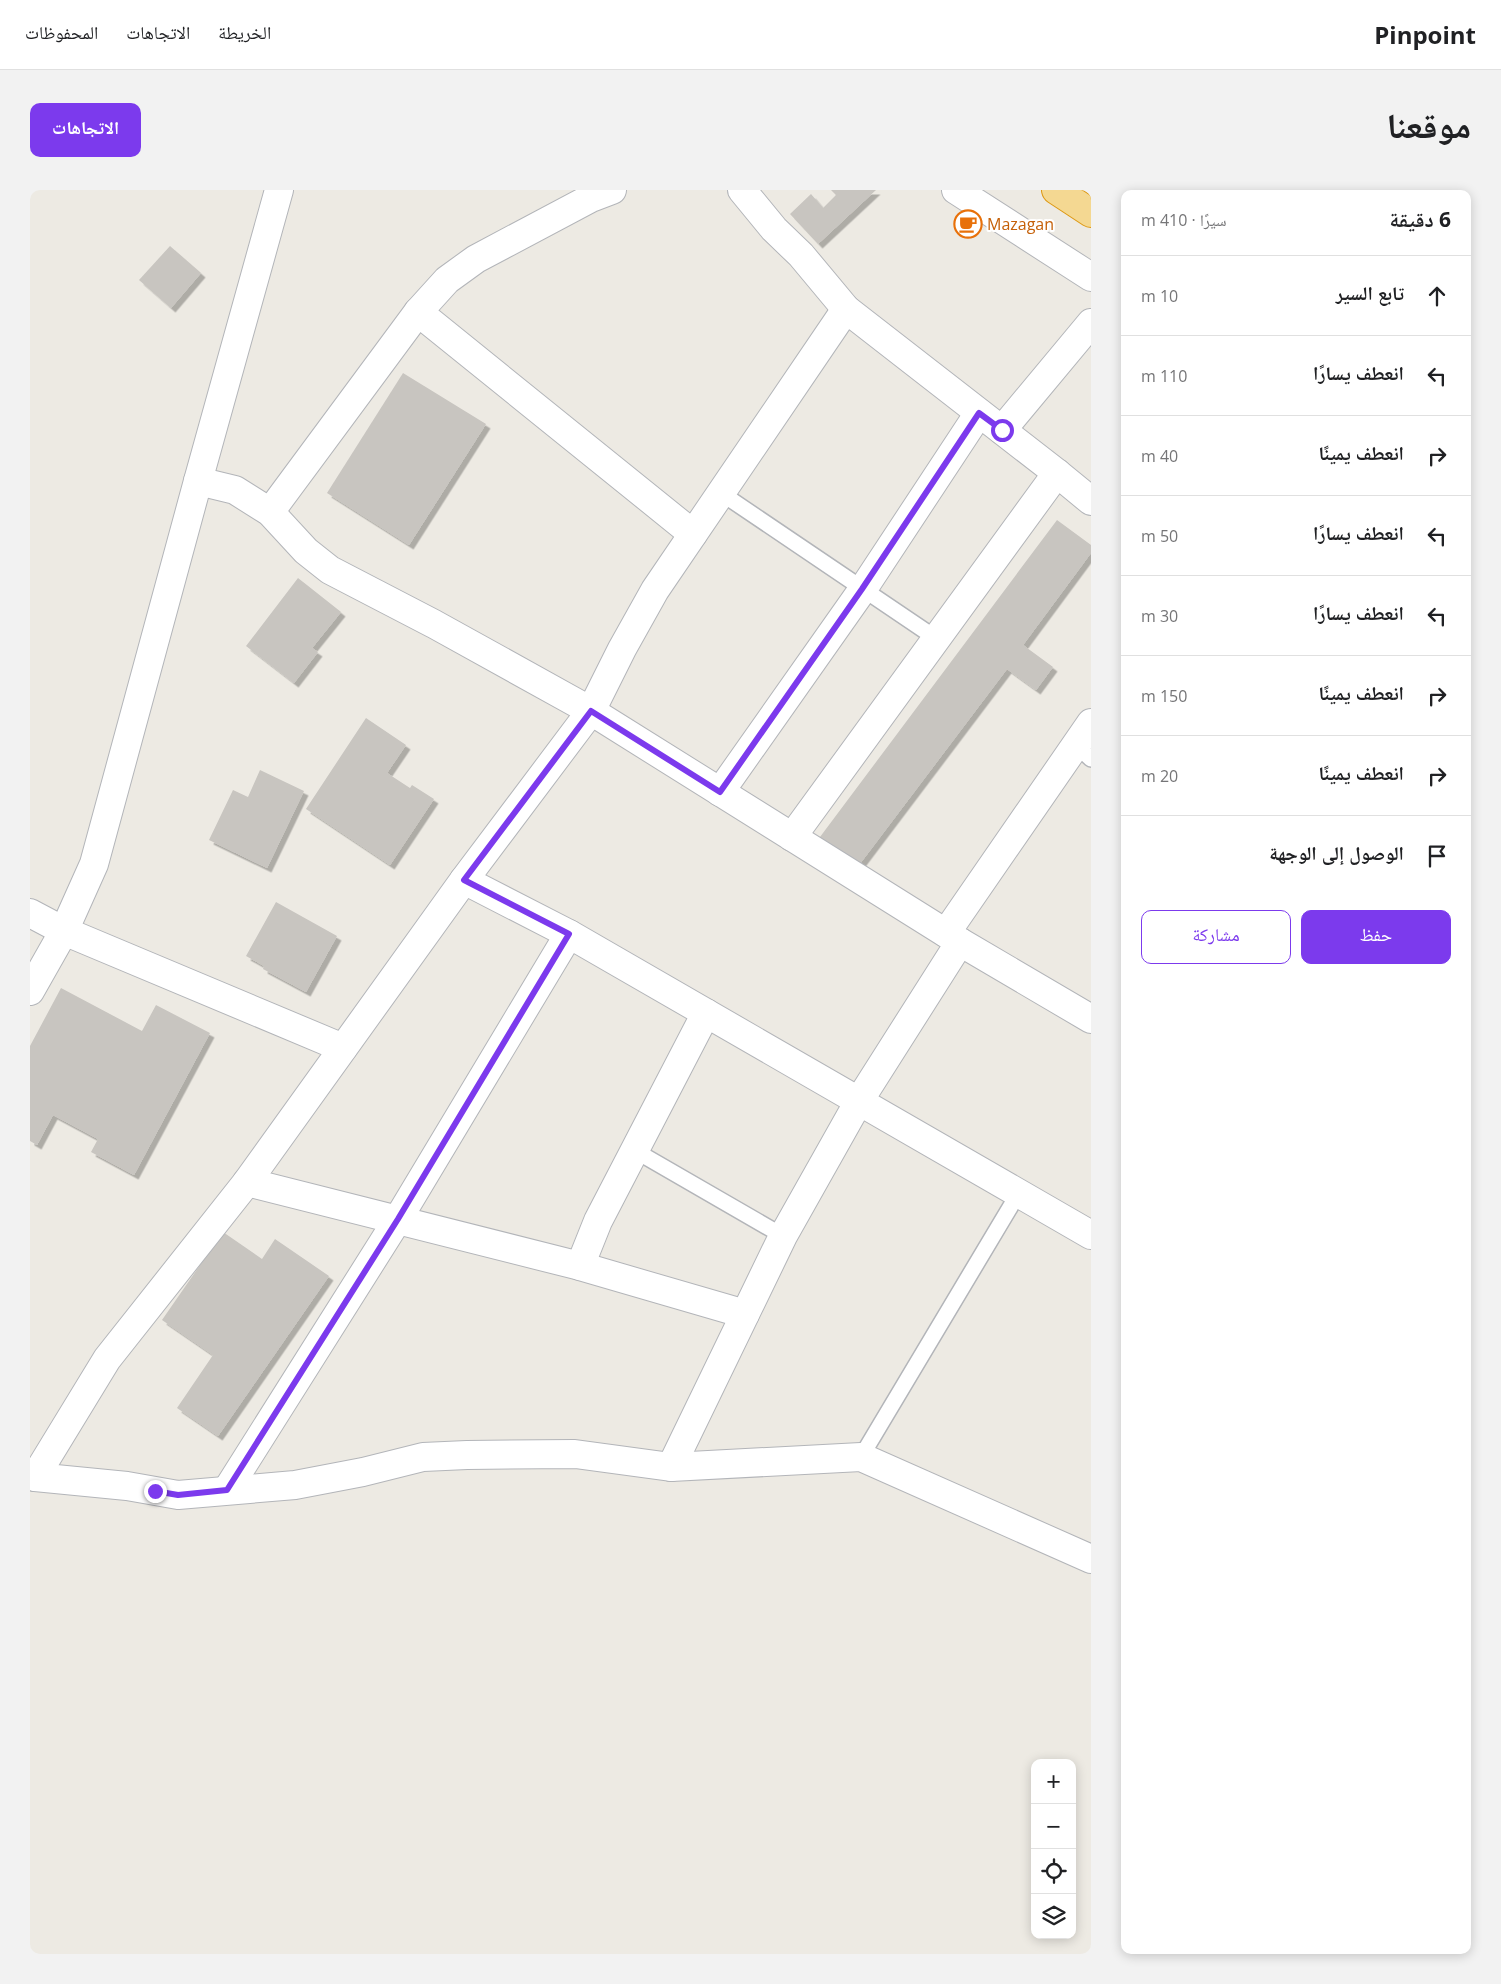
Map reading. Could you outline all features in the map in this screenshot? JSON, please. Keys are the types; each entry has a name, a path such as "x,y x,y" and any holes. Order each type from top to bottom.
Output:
{"highway":[{"path":"1056,190 1091,213"}],"street":[{"path":"30,991 64,931 94,864 279,190"},
{"path":"270,512 418,312 447,280 476,259 591,198 612,190"},
{"path":"742,190 774,229 800,255 846,309 1091,501"},
{"path":"956,190 1091,277"},
{"path":"846,309 654,590 591,711 464,880 247,1182 107,1359 33,1475 126,1486 178,1495 295,1485 363,1472 423,1457 467,1454 575,1454 671,1467 861,1457 1091,1559"},
{"path":"418,312 693,534"},
{"path":"1002,430 1091,323"},
{"path":"720,792 862,589 979,413"},
{"path":"792,837 1057,473"},
{"path":"198,481 235,490 270,512 306,551 330,570 434,624 591,711 953,938 1091,1019"},
{"path":"671,1467 783,1236 859,1101 953,938 1083,752 1091,723"},
{"path":"464,880 569,934 1091,1235"},
{"path":"30,913 64,931 343,1048"},
{"path":"227,1490 398,1219 569,934"},
{"path":"580,1266 598,1221 706,1013"},
{"path":"247,1182 580,1266 745,1314"}],"lane":[{"path":"722,493 937,639"},
{"path":"634,1150 783,1236"},
{"path":"861,1457 1018,1194"}],"building":[{"path":"831,190 876,190 818,244 790,214 811,194 823,208 836,195"},
{"path":"170,246 201,273 171,308 139,280"},
{"path":"403,373 486,424 409,545 327,493"},
{"path":"1057,520 1091,545 1091,553 1023,645 1053,667 1036,690 1007,669 856,869 817,841"},
{"path":"298,578 341,612 312,648 318,652 294,683 246,646"},
{"path":"366,718 406,745 387,773 410,788 412,785 434,799 390,865 306,809"},
{"path":"260,770 304,791 267,868 209,840 233,790 248,797"},
{"path":"276,902 337,936 306,992 263,969 264,966 246,956"},
{"path":"61,988 142,1031 156,1005 210,1033 134,1175 91,1152 98,1139 53,1115 37,1145 30,1141 30,1046"},
{"path":"223,1232 262,1259 275,1239 329,1276 218,1436 177,1408 213,1355 162,1320"}],"place":[{"name":"Mazagan","path":"968,224"}],"route":[{"path":"155,1491 178,1495 227,1490 398,1219 569,934 464,880 591,711 720,792 862,589 979,413 1002,430"}]}
